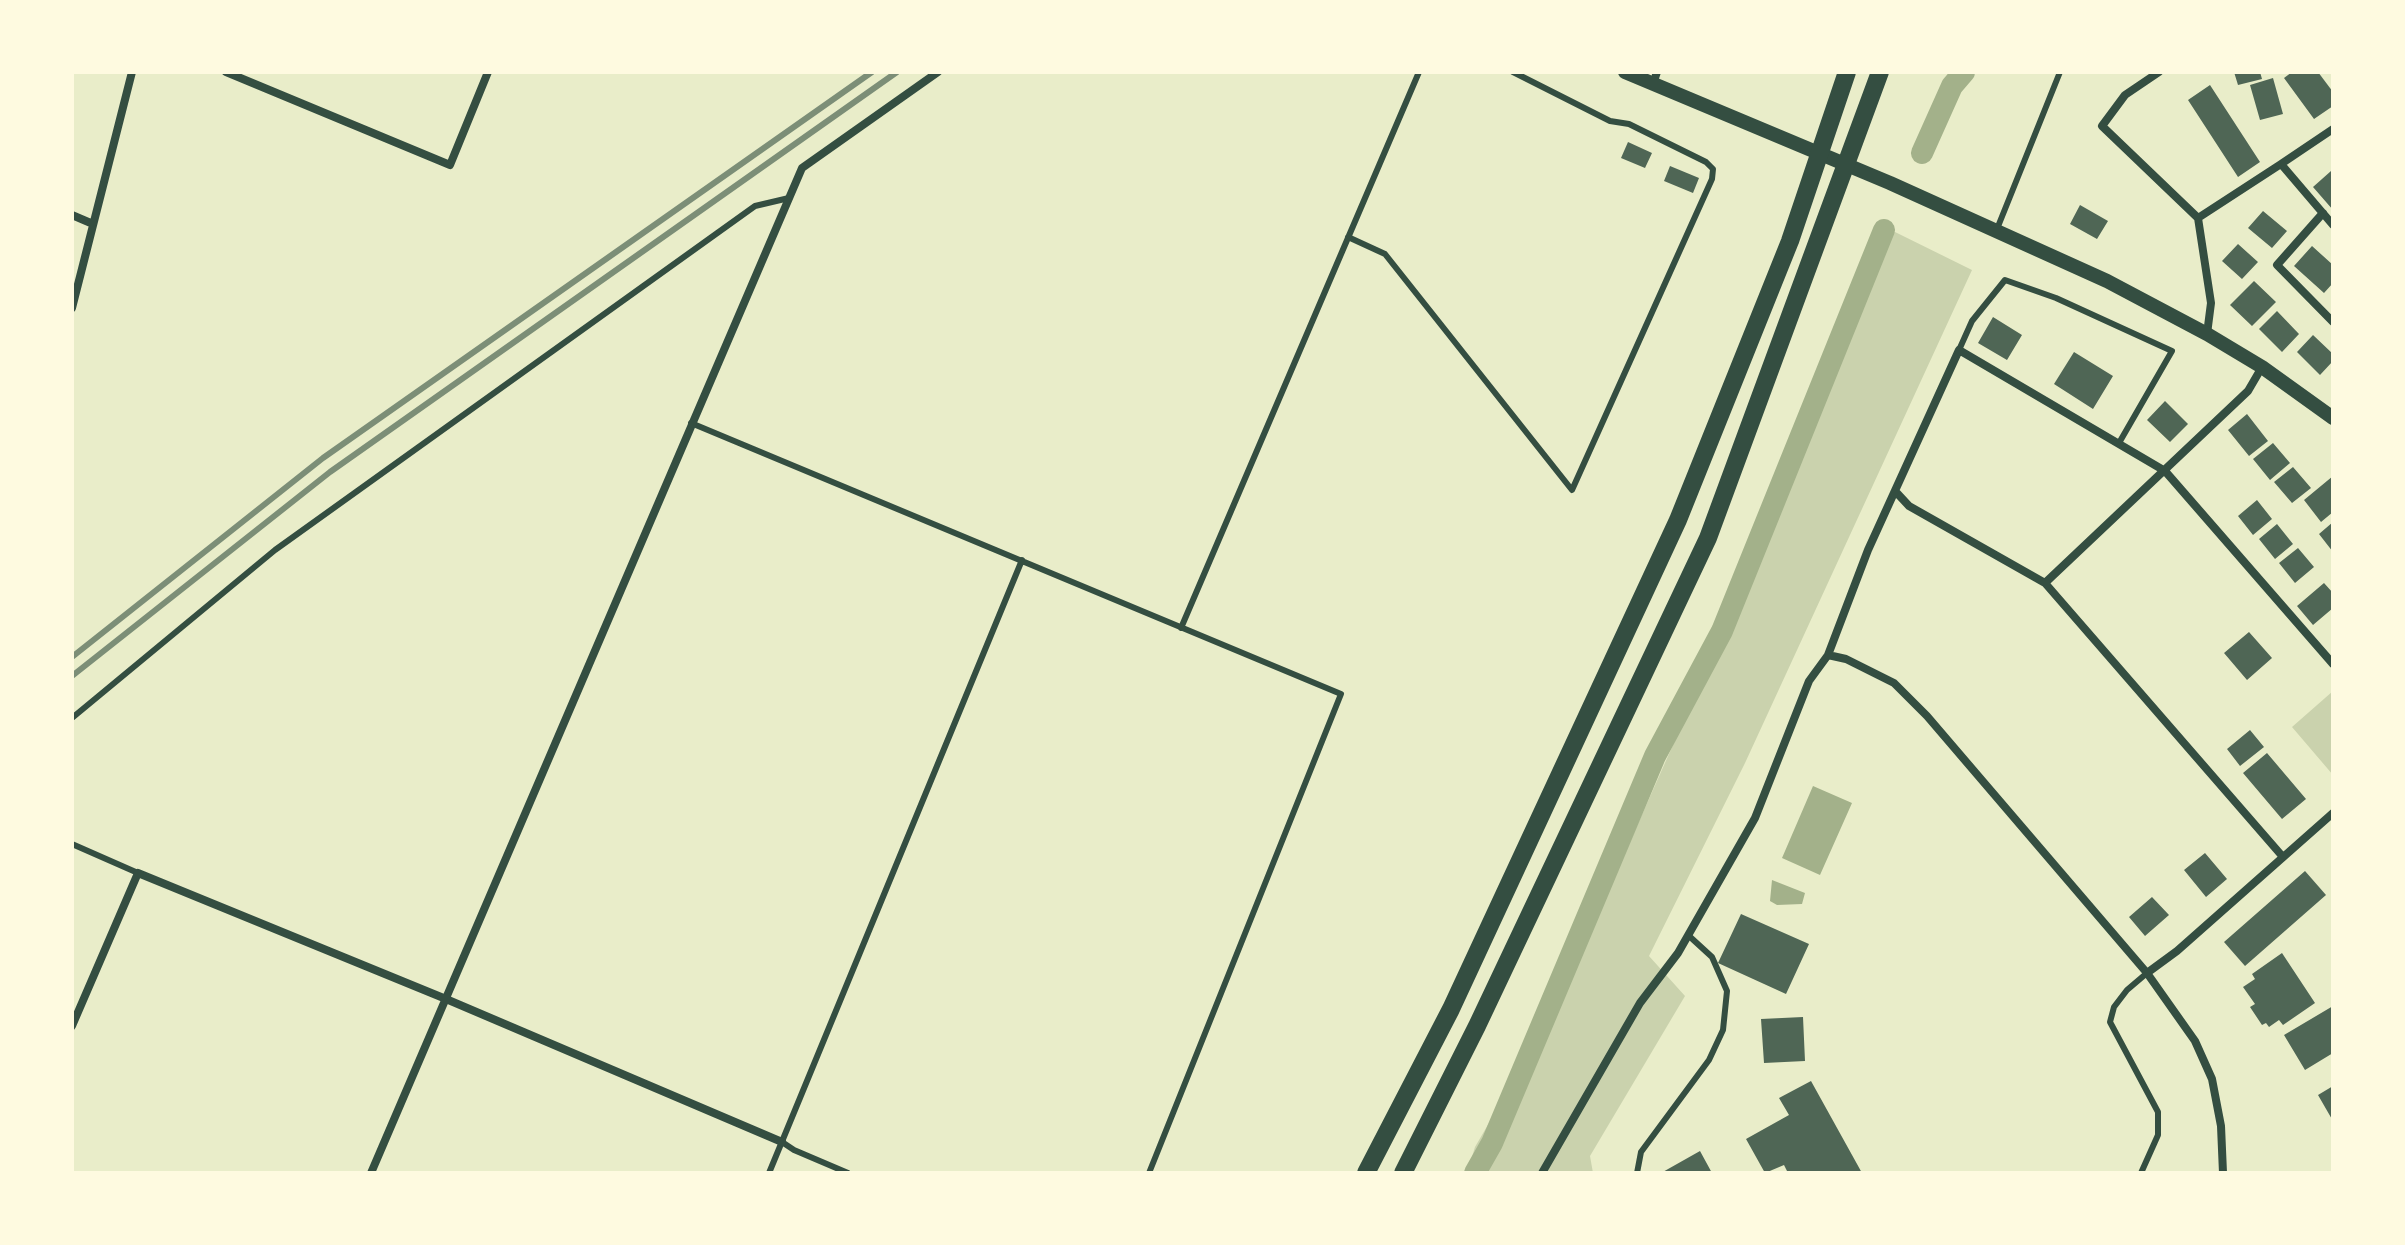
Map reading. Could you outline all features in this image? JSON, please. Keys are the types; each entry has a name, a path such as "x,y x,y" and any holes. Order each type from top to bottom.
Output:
{"highway":[{"path":"1366,1173 1451,1009 1678,520 1790,241 1847,72"},
{"path":"1403,1173 1477,1026 1708,538 1880,72"}],"street":[{"path":"72,308 132,72"},
{"path":"226,72 450,165 488,72"},
{"path":"371,1173 802,168 938,72"},
{"path":"1625,72 1655,78 2118,287 2262,367 2333,418"},
{"path":"2159,72 2125,95 2102,126 2198,218 2211,303 2207,334"},
{"path":"2198,218 2333,129"},
{"path":"2281,164 2333,225"},
{"path":"2323,213 2277,265 2333,322"},
{"path":"72,215 93,224"},
{"path":"1542,1173 1640,1003 1678,953 1755,818 1809,681 1828,655 1868,550 1959,350 2165,471 2333,664"},
{"path":"2045,583 2248,391 2262,367"},
{"path":"1896,492 1909,506 2045,583 2283,857"},
{"path":"1828,655 1846,659 1894,683 1927,716 2147,973 2195,1041 2212,1079 2221,1126 2223,1173"},
{"path":"2147,973 2177,951 2333,813"},
{"path":"72,1026 138,873 446,999 782,1142"}],"lane":[{"path":"1181,628 1419,72"},
{"path":"1348,237 1385,254 1572,490 1712,179 1713,169 1706,162 1629,124 1610,121 1513,72"},
{"path":"1996,232 2060,72"},
{"path":"72,718 275,550 755,206 789,198"},
{"path":"1959,350 1972,321 2005,280 2056,298 2172,351 2119,443"},
{"path":"691,423 1341,694 1149,1173"},
{"path":"769,1173 1022,560"},
{"path":"72,844 138,873"},
{"path":"1637,1173 1641,1152 1709,1060 1723,1030 1727,991 1712,957 1688,935"},
{"path":"2141,1173 2158,1135 2158,1112 2110,1022 2114,1007 2127,990 2147,973"},
{"path":"782,1142 848,1173"}],"shaded area":[{"path":"1893,231 1972,270 1745,763 1649,956 1685,996 1590,1156 1593,1173 1467,1173 1475,1147 1557,1006 1796,468"},
{"path":"2333,691 2333,775 2292,727"},
{"path":"1813,786 1852,803 1820,875 1782,858"},
{"path":"1772,880 1805,893 1802,904 1777,905 1770,901"}],"building":[{"path":"2234,72 2260,72 2262,79 2238,85"},
{"path":"2292,72 2318,72 2333,92 2333,106 2314,119 2284,78"},
{"path":"2273,78 2283,114 2260,120 2250,85"},
{"path":"2210,85 2260,162 2238,177 2188,100"},
{"path":"1628,142 1652,153 1645,168 1621,158"},
{"path":"1670,166 1699,178 1693,193 1664,181"},
{"path":"2331,171 2333,174 2333,210 2313,187"},
{"path":"2080,205 2108,221 2097,239 2070,224"},
{"path":"2263,211 2287,231 2272,248 2248,228"},
{"path":"2238,244 2258,262 2242,279 2222,261"},
{"path":"2312,246 2333,265 2333,283 2324,293 2294,266"},
{"path":"2254,281 2276,302 2252,326 2230,305"},
{"path":"2277,311 2299,334 2282,352 2259,329"},
{"path":"1993,317 2022,335 2007,360 1978,343"},
{"path":"2313,335 2333,354 2333,361 2320,375 2297,352"},
{"path":"2074,352 2113,376 2093,409 2054,384"},
{"path":"2165,401 2188,424 2170,442 2147,420"},
{"path":"2247,414 2268,441 2249,456 2228,430"},
{"path":"2273,443 2290,463 2270,480 2253,459"},
{"path":"2293,467 2311,488 2292,503 2274,482"},
{"path":"2333,476 2333,512 2321,522 2304,500"},
{"path":"2257,500 2272,519 2253,535 2238,516"},
{"path":"2333,522 2333,552 2319,534"},
{"path":"2277,524 2293,544 2275,559 2259,539"},
{"path":"2298,548 2314,567 2295,583 2279,563"},
{"path":"2324,583 2333,593 2333,608 2313,625 2297,606"},
{"path":"2249,632 2272,658 2247,680 2224,653"},
{"path":"2250,730 2264,747 2240,766 2227,749"},
{"path":"2267,753 2306,799 2282,819 2243,773"},
{"path":"2205,853 2227,879 2206,897 2184,870"},
{"path":"2305,871 2326,895 2245,966 2224,942"},
{"path":"2152,897 2169,915 2145,936 2129,917"},
{"path":"1741,914 1809,944 1786,994 1718,963"},
{"path":"2282,953 2315,1003 2283,1025 2279,1020 2269,1027 2266,1023 2262,1025 2250,1007 2255,1004 2243,987 2255,979 2252,974"},
{"path":"2333,1006 2333,1053 2305,1070 2284,1035"},
{"path":"1803,1017 1805,1061 1764,1063 1761,1019"},
{"path":"1811,1081 1862,1173 1788,1173 1784,1165 1765,1173 1746,1139 1789,1115 1779,1098"},
{"path":"2333,1086 2333,1121 2318,1095"},
{"path":"1700,1151 1712,1173 1661,1173"}],"waterway":[{"path":"1922,153 1952,86 1964,72"},
{"path":"1475,1173 1492,1143 1655,756 1722,631 1884,230"}],"railway":[{"path":"72,657 323,458 872,72"},
{"path":"72,676 330,472 897,72"}]}
